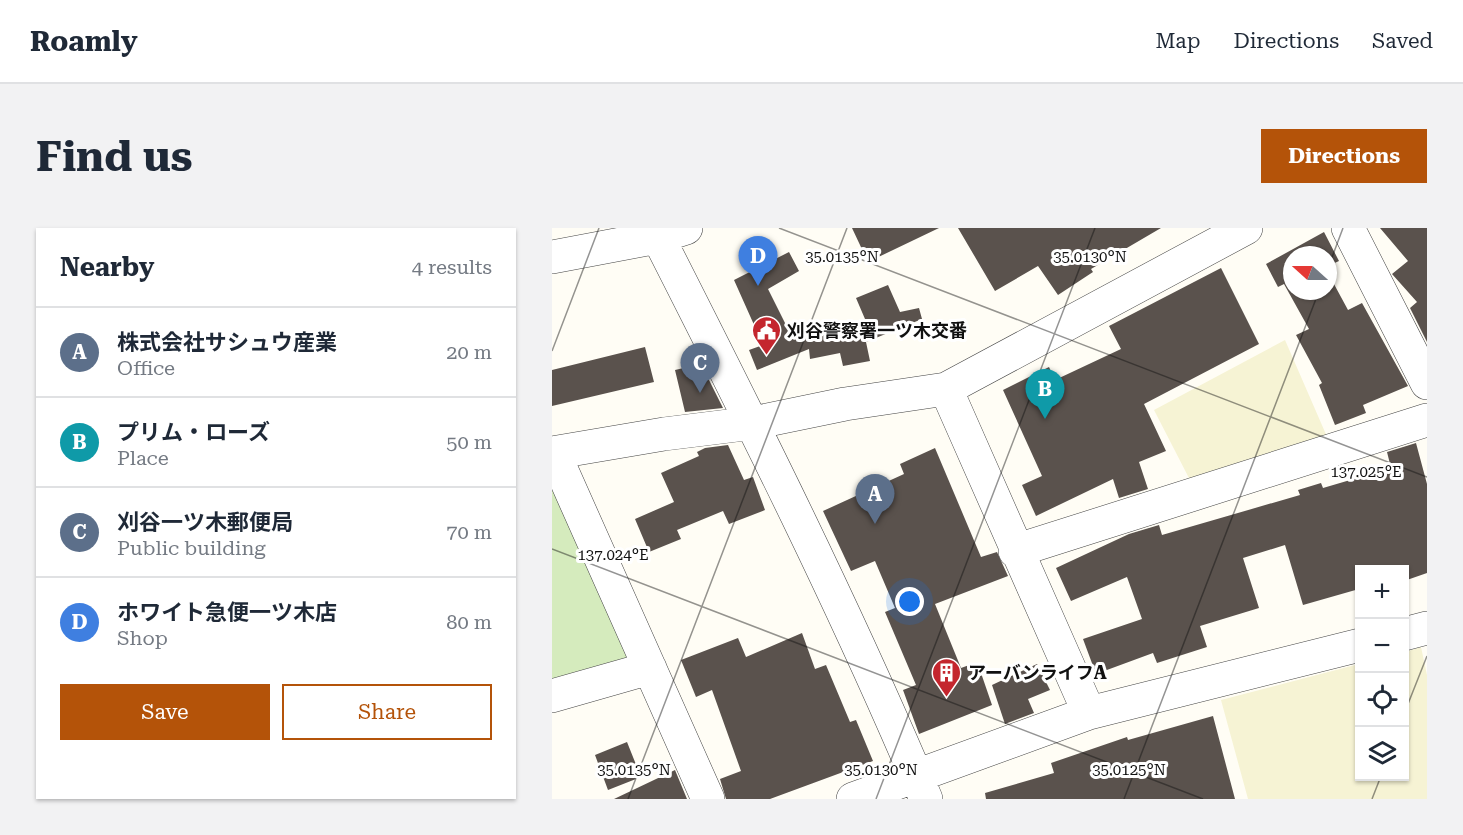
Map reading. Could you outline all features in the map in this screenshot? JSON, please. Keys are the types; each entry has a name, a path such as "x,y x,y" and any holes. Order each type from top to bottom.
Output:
{"street":[{"path":"708,799 553,453 663,434 753,423 845,404 946,389 1246,228"},
{"path":"1348,228 1427,383"},
{"path":"552,257 664,231 845,614 921,788"},
{"path":"946,389 1015,551 1089,713"},
{"path":"1015,551 1427,420"},
{"path":"1409,633 1427,628"},
{"path":"853,799 921,788 1089,713 1355,646"},
{"path":"552,696 650,668"}],"shaded area":[{"path":"1285,340 1328,439 1191,482 1154,410"},
{"path":"1421,647 1427,675 1427,799 1248,799 1221,700 1355,665 1355,781 1409,781 1409,651"}],"green space":[{"path":"552,485 630,659 552,680"}],"building":[{"path":"852,228 939,228 868,262"},
{"path":"958,228 1161,228 1091,269 1093,272 1058,295 1038,266 995,291"},
{"path":"1380,228 1427,228 1427,342 1410,308 1417,302 1392,274 1408,261"},
{"path":"1324,232 1331,246 1299,246"},
{"path":"789,252 799,271 768,289 791,335 865,319 856,298 888,285 900,312 919,308 922,319 866,342 870,361 843,366 840,353 810,359 809,349 757,370 749,350 763,345 734,280"},
{"path":"1283,255 1283,284 1278,287 1266,264"},
{"path":"1221,268 1259,344 1144,404 1166,451 1139,462 1148,489 1119,498 1113,479 1036,516 1022,485 1042,476 1003,390 1049,367 1055,380 1121,349 1109,326"},
{"path":"1337,290 1348,310 1362,303 1408,386 1363,405 1366,413 1335,425 1319,385 1322,383 1296,335 1309,329 1293,300 1337,300"},
{"path":"645,347 654,382 552,406 552,370"},
{"path":"701,364 723,408 685,412 675,370"},
{"path":"1416,443 1427,484 1427,573 1409,579 1409,565 1355,565 1355,590 1303,605 1285,545 1243,558 1259,608 1200,626 1207,647 1157,663 1153,653 1096,674 1083,639 1142,619 1127,577 1071,601 1056,568 1129,534 1159,525 1162,535 1300,495 1298,490 1321,483 1323,488 1391,468 1387,452"},
{"path":"728,445 744,480 753,477 765,510 729,524 723,511 677,530 681,539 649,552 635,519 674,502 661,473 699,456 697,452 705,448"},
{"path":"935,448 981,557 997,552 1008,576 935,604 961,668 972,664 976,674 981,673 992,705 919,734 903,690 916,685 885,612 895,608 875,561 851,571 823,511 904,474 900,464"},
{"path":"802,633 815,669 826,665 850,722 856,720 873,761 770,799 726,799 720,779 741,771 712,690 696,697 681,660 738,638 746,657"},
{"path":"1037,664 1050,690 1028,699 1034,713 1005,724 992,685"},
{"path":"1213,716 1235,799 986,799 985,793 1054,773 1051,763 1127,737 1128,740"},
{"path":"627,742 641,777 608,790 595,755"},
{"path":"675,770 687,799 614,799"}],"place":[{"name":"ホワイト急便一ツ木店","path":"758,286"},
{"name":"刈谷警察署一ツ木交番","path":"766,356"},
{"name":"刈谷一ツ木郵便局","path":"700,393"},
{"name":"プリム・ローズ","path":"1045,419"},
{"name":"株式会社サシュウ産業","path":"875,524"},
{"name":"アーバンライフA","path":"947,698"}]}
